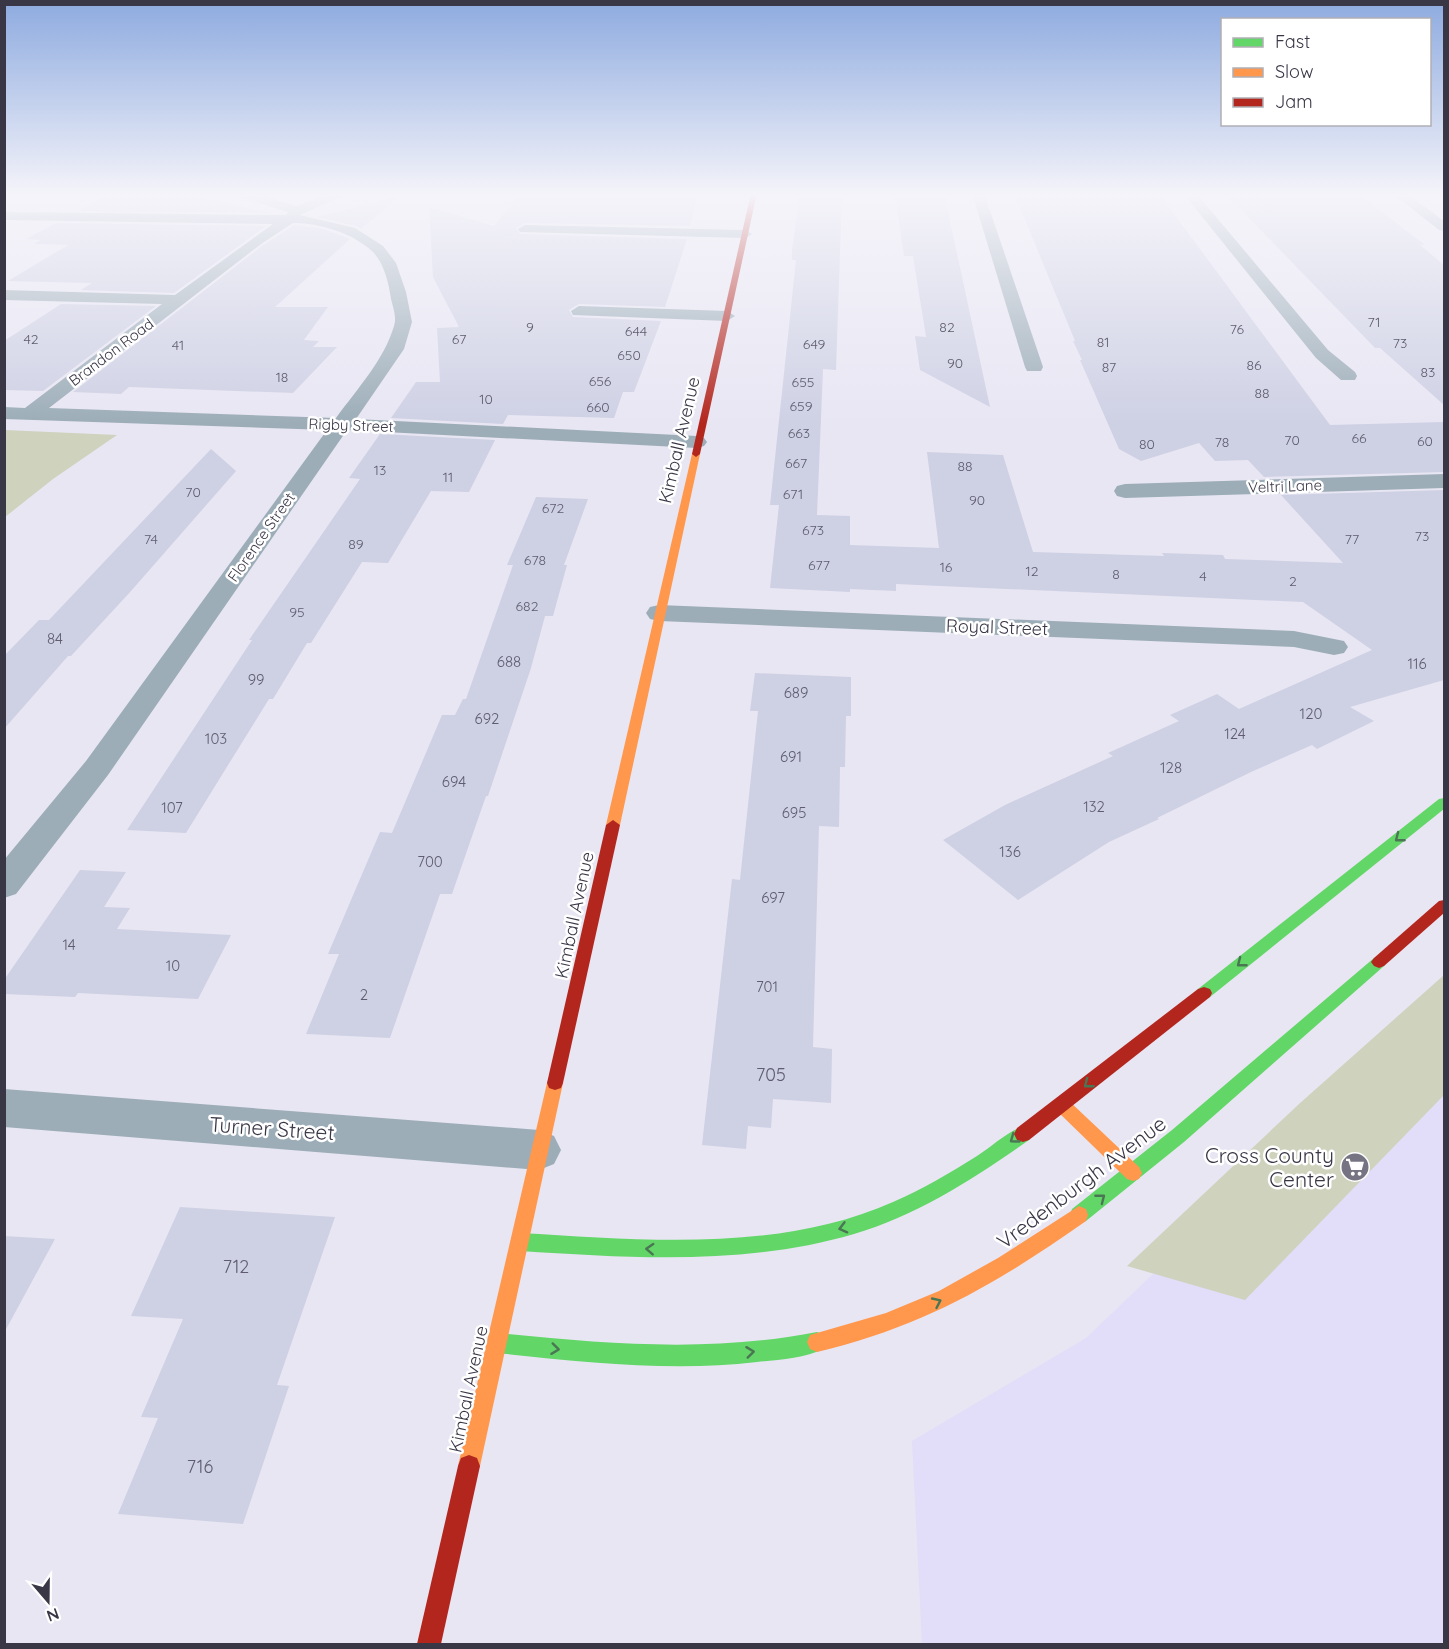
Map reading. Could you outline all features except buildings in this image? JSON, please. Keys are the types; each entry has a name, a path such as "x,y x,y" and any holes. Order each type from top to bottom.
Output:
{"street":[{"name":"Brandon Road","path":"29,414 218,270"},
{"name":"Florence Street","path":"4,885 97,768 395,349 404,322 390,270"},
{"name":"Kimball Avenue","path":"429,1644 737,270"},
{"path":"1003,270 1034,367"},
{"path":"1253,270 1322,354 1348,376"},
{"path":"4,295 178,300"},
{"path":"579,311 727,316"},
{"name":"Rigby Street","path":"4,413 341,424 697,442"},
{"name":"Veltri Lane","path":"1125,491 1444,481"},
{"name":"Royal Street","path":"659,613 1282,639 1334,647"},
{"path":"520,1242 704,1250 804,1238 895,1211 941,1189 1062,1105 1444,802"},
{"name":"Vredenburgh Avenue","path":"497,1343 586,1353 680,1357 745,1353 810,1344 854,1333 935,1304 1041,1244 1133,1173 1444,906"},
{"path":"1062,1105 1133,1173"},
{"name":"Turner Street","path":"4,1108 539,1150"}],"shaded area":[{"name":"Cross County Center","path":"1444,996 1444,1644 922,1644 912,1441 1086,1338"}],"green space":[{"path":"5,430 117,435 53,479 5,517"},
{"path":"1444,975 1444,1095 1245,1300 1127,1266 1299,1104"}],"traffic: fast":[{"path":"1204,993 1444,802"},
{"path":"1079,1215 1178,1136 1379,962"},
{"path":"520,1242 604,1247 689,1248 772,1243 814,1235 855,1225 922,1198 964,1174 1023,1134"},
{"path":"497,1343 617,1354 699,1356 778,1350 817,1342"}],"traffic: slow":[{"path":"613,825 696,454"},
{"path":"469,1466 555,1083"},
{"path":"1062,1105 1133,1173"},
{"path":"817,1342 886,1323 946,1298 1005,1265 1079,1215"}],"traffic: jam":[{"path":"696,454 737,270"},
{"path":"555,1083 613,825"},
{"path":"1379,962 1444,905"},
{"path":"1023,1134 1204,993"},
{"path":"429,1644 469,1466"}],"place":[{"name":"Cross County Center","path":"1355,1167"}]}
